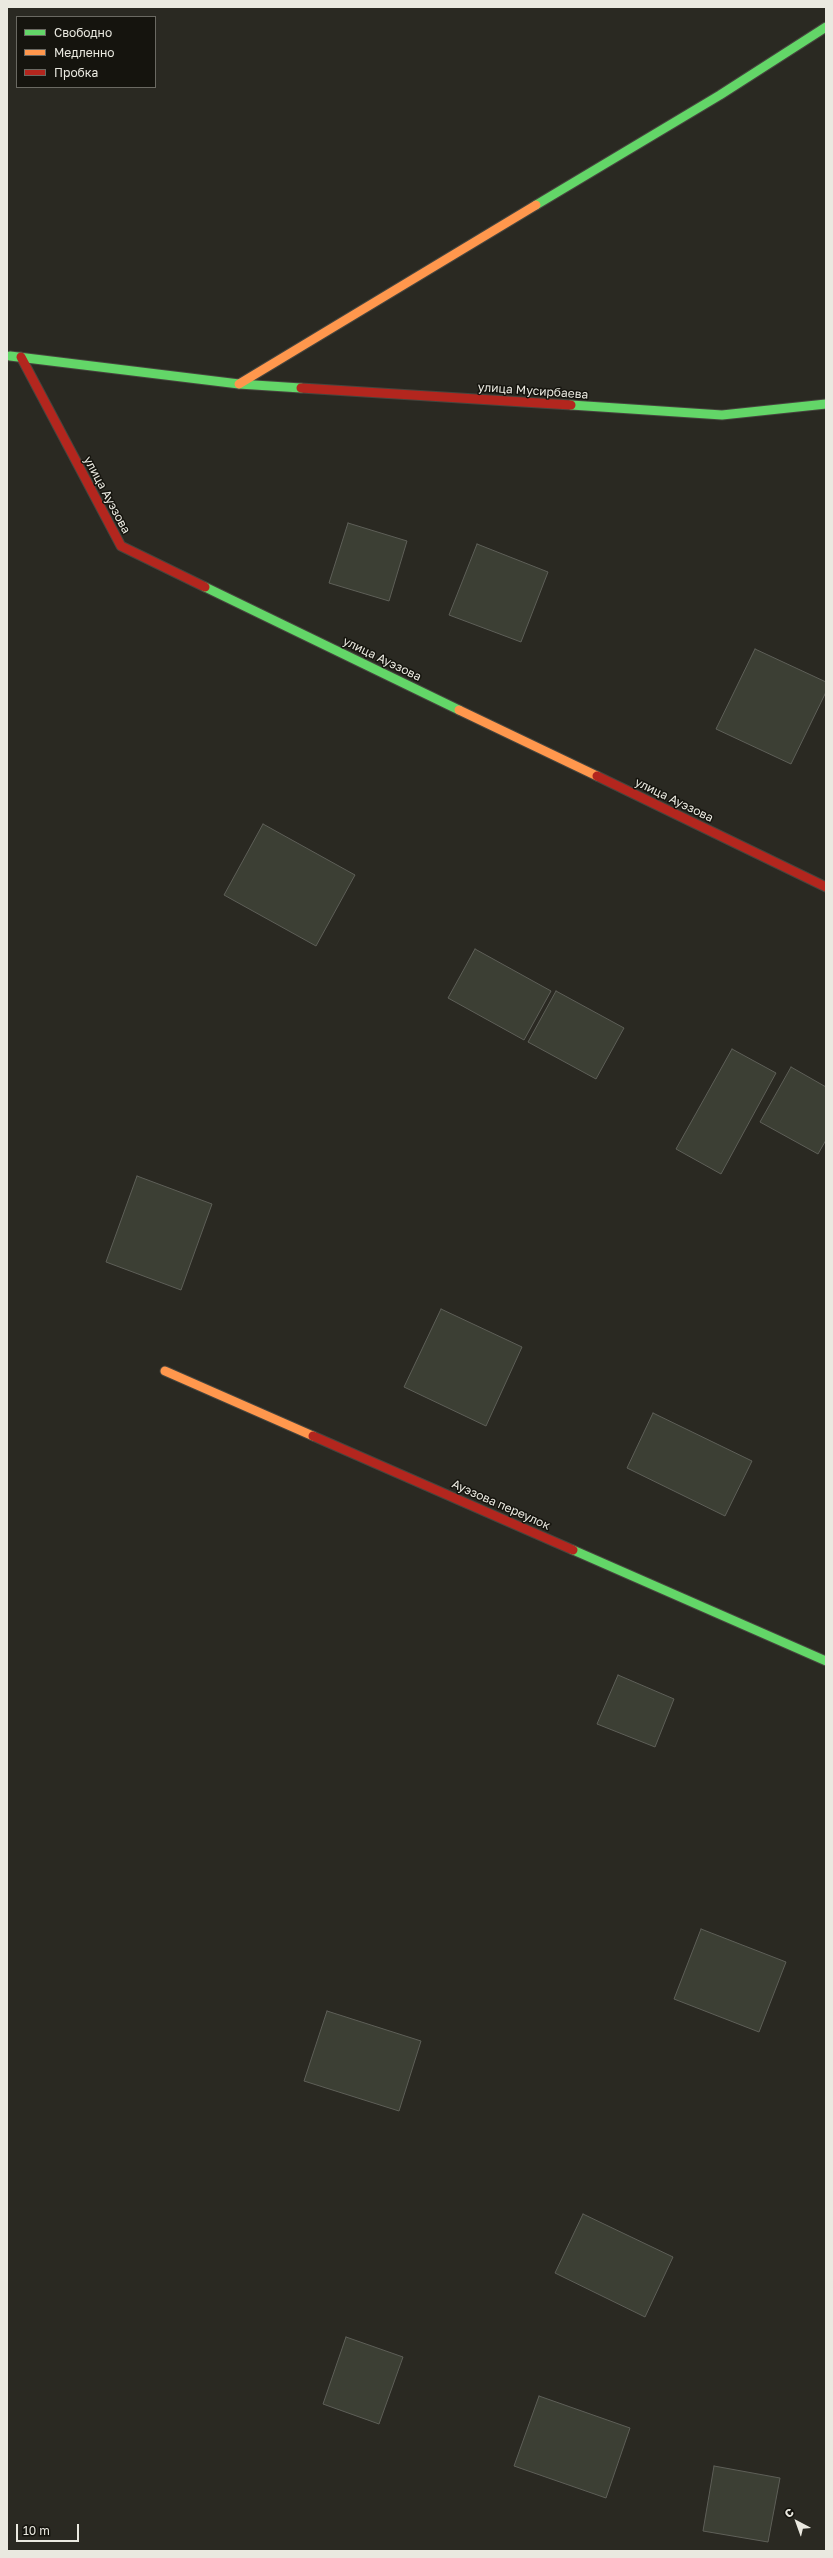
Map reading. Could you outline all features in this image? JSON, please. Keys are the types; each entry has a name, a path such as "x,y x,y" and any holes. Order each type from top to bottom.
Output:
{"street":[{"path":"239,384 720,95 826,27"},
{"name":"улица Мусирбаева","path":"7,355 239,384 722,415 826,404"},
{"name":"улица Ауэзова","path":"21,357 121,546 826,887"},
{"name":"Ауэзова переулок","path":"165,1371 826,1661"}],"building":[{"path":"348,523 407,541 389,601 329,583"},
{"path":"477,544 548,572 521,642 449,615"},
{"path":"755,649 826,682 826,692 791,764 716,729"},
{"path":"263,824 355,875 316,946 224,895"},
{"path":"475,949 551,991 524,1040 448,998"},
{"path":"556,991 624,1028 596,1079 528,1042"},
{"path":"732,1049 776,1073 721,1174 676,1149"},
{"path":"791,1067 826,1087 826,1140 818,1154 760,1122"},
{"path":"137,1176 212,1204 181,1290 106,1262"},
{"path":"441,1309 522,1347 486,1426 404,1387"},
{"path":"653,1413 752,1461 725,1516 627,1468"},
{"path":"618,1675 674,1699 655,1747 597,1724"},
{"path":"701,1929 786,1962 759,2032 674,1999"},
{"path":"327,2011 421,2041 399,2111 304,2081"},
{"path":"583,2214 673,2257 645,2317 555,2273"},
{"path":"346,2337 403,2357 379,2424 323,2404"},
{"path":"539,2396 630,2428 606,2498 514,2466"},
{"path":"714,2466 780,2478 768,2542 703,2531"}],"traffic: fast":[{"path":"536,205 720,95 826,27"},
{"path":"10,356 239,384 301,388"},
{"path":"571,405 722,415 826,404"},
{"path":"205,587 459,710"},
{"path":"573,1550 826,1661"}],"traffic: slow":[{"path":"239,384 536,205"},
{"path":"459,710 597,776"},
{"path":"165,1371 313,1436"}],"traffic: jam":[{"path":"21,357 121,546 205,587"},
{"path":"301,388 571,405"},
{"path":"597,776 826,887"},
{"path":"313,1436 573,1550"}]}
